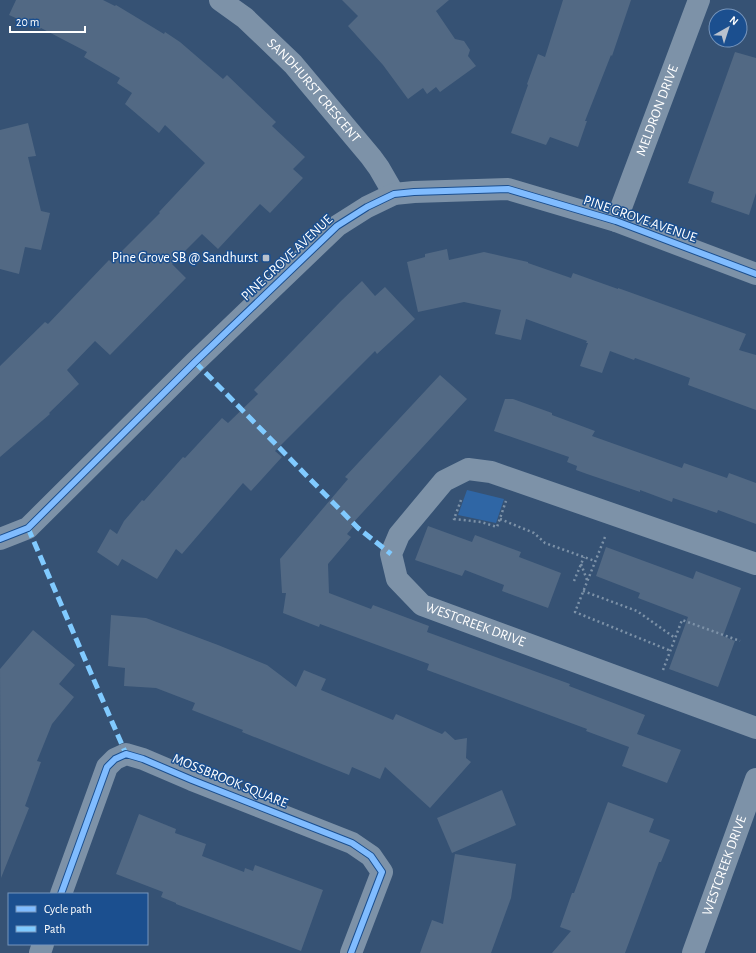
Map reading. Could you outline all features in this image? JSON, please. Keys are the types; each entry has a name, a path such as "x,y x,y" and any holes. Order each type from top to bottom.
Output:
{"street":[{"name":"SANDHURST CRESCENT","path":"220,0 245,18 293,64 371,157 394,194"},
{"name":"MELDRON DRIVE","path":"616,221 699,0"},
{"name":"PINE GROVE AVENUE","path":"0,539 28,528 195,362 337,226 367,207 394,194 508,189 616,221 756,274"},
{"name":"WESTCREEK DRIVE","path":"756,564 491,472 468,469 444,481 399,535 391,554 397,579 422,605 756,728"},
{"name":"MOSSBROOK SQUARE","path":"61,893 107,767 115,759 126,754 143,759 192,780 352,843 371,856 382,872 351,953"},
{"name":"WESTCREEK DRIVE","path":"693,953 756,779"}],"path":[{"path":"461,499 454,519 481,522 497,527 508,498"},
{"path":"614,515 575,612 671,651"},
{"path":"500,519 534,533 545,543 595,561"},
{"path":"574,581 584,557"},
{"path":"581,564 587,580"},
{"path":"583,591 637,611 675,638"},
{"path":"655,691 682,620 740,640"}],"shaded area":[{"path":"467,490 504,499 496,523 458,515"}],"building":[{"path":"16,0 103,0 115,6 116,5 180,42 223,79 227,75 276,122 272,126 305,157 293,169 303,178 270,213 260,204 218,249 202,234 172,264 186,278 110,355 95,341 67,370 79,384 49,413 50,414 0,457 0,366 45,322 48,324 109,260 111,262 160,213 159,212 205,163 165,125 159,133 125,104 132,93 117,83 120,78 84,57 87,52 41,28 40,29 9,15"},
{"path":"342,0 449,0 436,11 455,39 464,41 470,50 468,56 476,66 440,92 436,87 427,94 423,88 408,99 383,65 348,26 358,16"},
{"path":"563,0 631,0 612,56 611,55 585,121 587,121 578,147 550,137 546,145 511,133 538,54 545,57"},
{"path":"735,52 756,58 756,193 749,215 711,202 714,192 688,183"},
{"path":"28,123 36,156 28,157 41,211 50,213 41,250 25,247 19,274 0,269 0,130"},
{"path":"447,249 449,260 484,252 528,262 571,278 573,273 746,334 739,350 756,355 756,410 688,385 690,378 635,358 634,360 610,351 602,373 580,366 588,343 586,343 587,341 526,319 521,340 495,334 501,310 464,302 418,312 407,262 425,257 425,254"},
{"path":"362,281 375,296 385,287 415,319 377,354 375,351 275,451 282,457 251,491 243,483 182,554 176,549 157,579 122,559 118,566 97,552 110,529 117,534 124,521 142,500 144,501 183,457 185,458 222,418 228,423 258,394 254,390"},
{"path":"440,375 467,399 351,525 353,527 347,534 351,537 328,564 329,593 371,609 373,605 429,626 427,632 570,684 569,686 645,715 637,734 681,750 667,783 622,766 629,747 586,731 587,729 427,670 429,664 320,624 319,627 283,613 286,593 282,593 280,559 348,479 345,477"},
{"path":"505,399 513,399 552,413 552,415 595,431 592,436 682,468 684,463 727,478 729,473 756,483 756,524 718,510 717,513 673,498 672,502 640,490 640,492 587,474 576,470 577,466 567,462 569,457 494,431"},
{"path":"428,526 472,542 475,535 521,552 519,557 561,573 548,608 502,591 504,585 465,570 462,576 415,560"},
{"path":"606,547 693,579 696,571 741,588 723,636 735,641 718,687 669,669 688,617 638,598 640,593 596,576"},
{"path":"111,615 146,618 218,645 267,665 296,687 304,670 326,679 321,690 393,720 396,714 442,734 445,731 455,740 467,738 466,758 471,762 430,808 385,767 380,779 352,767 349,775 242,732 243,730 192,710 195,703 156,688 124,686 125,668 108,666"},
{"path":"33,630 75,665 59,684 74,697 52,724 37,761 41,762 25,806 29,808 1,878 0,669"},
{"path":"502,790 516,825 452,853 437,818"},
{"path":"608,802 654,819 649,832 670,840 661,862 659,862 625,953 552,953 571,931 560,927"},
{"path":"139,814 176,829 175,833 206,844 202,856 244,872 245,868 253,871 255,865 323,890 301,951 176,904 161,897 163,892 116,874"},
{"path":"455,854 516,864 511,898 491,953 420,953 432,920 443,924"}],"marked path":[{"path":"195,362 358,528 391,554"},
{"path":"28,528 126,754"}],"cycle path":[{"path":"0,539 28,528 195,362 337,226 367,207 394,194 508,189 616,221 756,274"},
{"path":"61,893 107,767 115,759 126,754 143,759 192,780 352,843 371,856 382,872 351,953"}],"place":[{"name":"Pine Grove SB @ Sandhurst","path":"266,258"}]}
